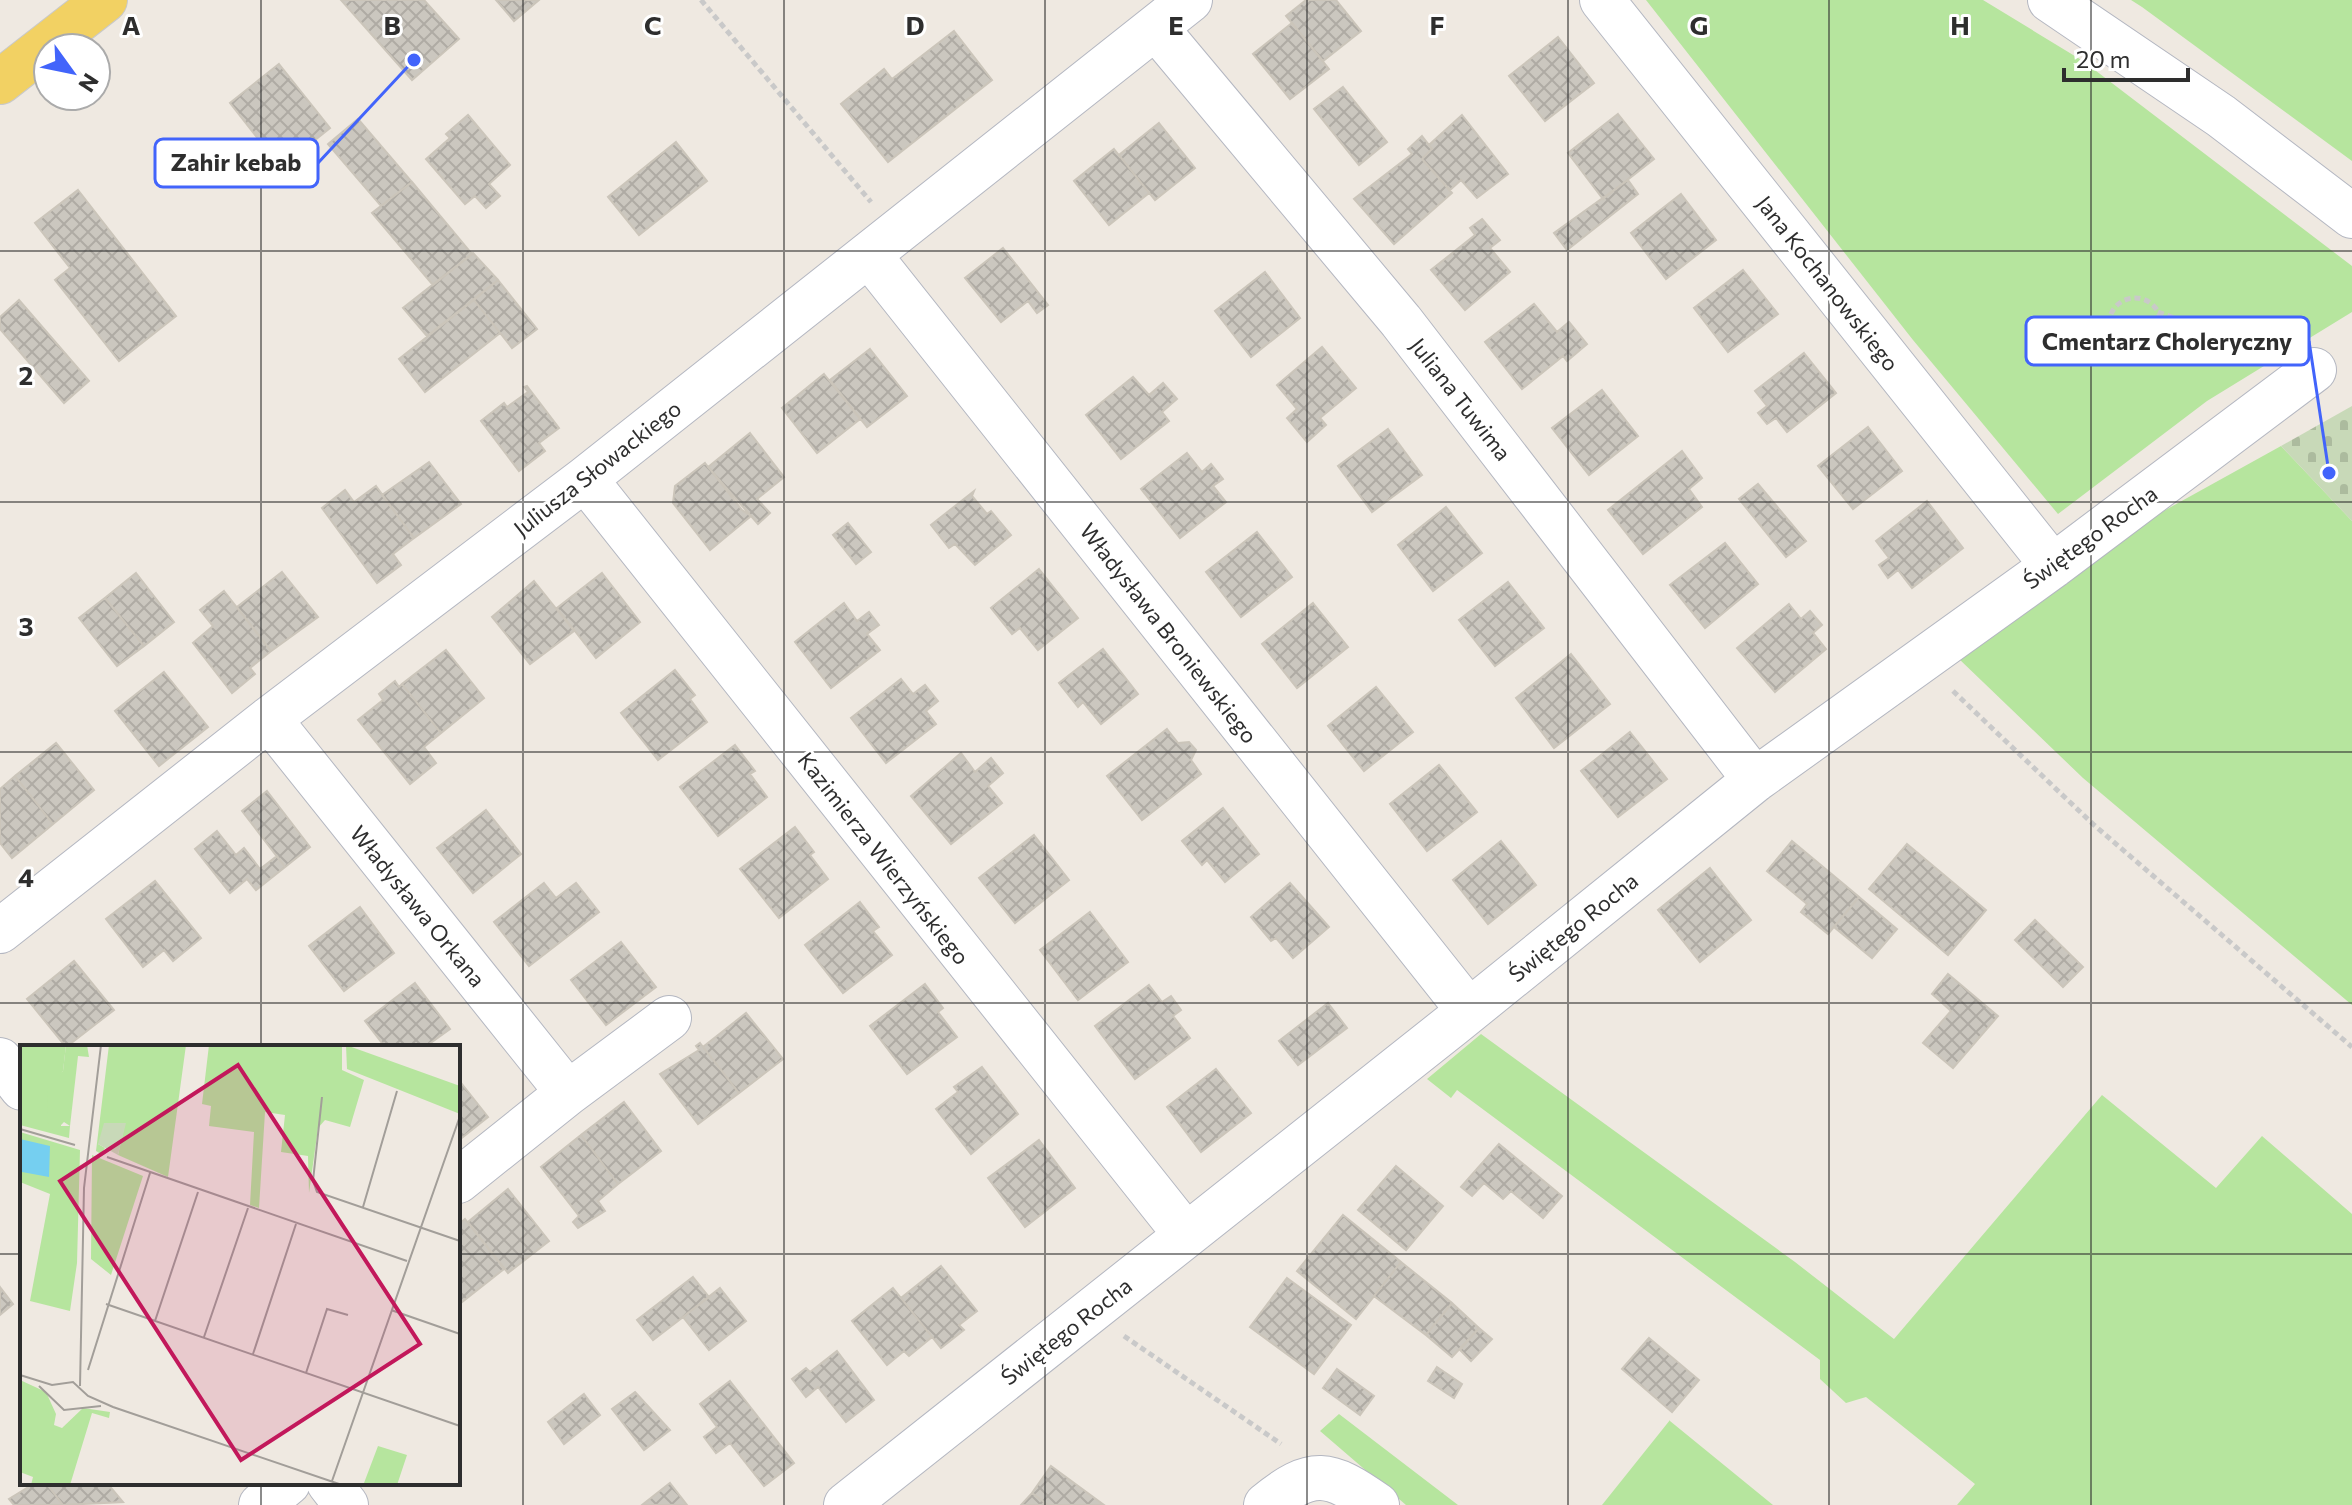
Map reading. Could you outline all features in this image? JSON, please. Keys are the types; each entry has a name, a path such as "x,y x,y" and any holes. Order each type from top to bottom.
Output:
{"main road":[{"path":"0,82 105,0"}],"street":[{"name":"Juliusza Słowackiego","path":"0,931 269,719 585,479 1190,0"},
{"name":"Jana Kochanowskiego","path":"1602,0 2053,566"},
{"path":"2050,0 2221,116 2352,216"},
{"name":"Juliana Tuwima","path":"1156,28 1401,321 1755,780"},
{"name":"Władysława Broniewskiego","path":"883,244 1469,1011"},
{"name":"Świętego Rocha","path":"846,1505 1755,780 1923,656 2053,566 2314,370"},
{"name":"Kazimierza Wierzyńskiego","path":"585,479 1186,1235"},
{"name":"Władysława Orkana","path":"269,719 568,1093"},
{"path":"460,1179 669,1018"},
{"path":"0,1060 20,1085"},
{"path":"1266,1505 1295,1482 1328,1477 1377,1505"},
{"path":"261,1505 286,1485"},
{"path":"331,1485 346,1505"}],"path":[{"path":"701,0 883,244"},
{"path":"2158,312 2161,323 2153,343 2133,350 2114,340 2108,320 2120,302 2142,298 2158,312 2215,333 2277,397"},
{"path":"1923,656 1969,708 2094,825 2352,1047"},
{"path":"1095,1308 1121,1334 1328,1477"}],"green space":[{"path":"1646,0 1983,0 2083,61 2352,266 2352,312 2207,401 2058,514 1913,340"},
{"path":"2131,0 2352,0 2352,161 2142,7"},
{"path":"2352,406 2352,521 2281,446"},
{"path":"2281,446 2352,521 2352,1005 2083,778 1958,658 2077,559"},
{"path":"1481,1034 1795,1262 1894,1339 2102,1095 2216,1188 2262,1136 2352,1214 2352,1505 1957,1505 1975,1484 1866,1397 1846,1403 1820,1379 1820,1360 1457,1090 1451,1098 1427,1079"},
{"path":"1339,1414 1458,1505 1406,1505 1320,1431"},
{"path":"1670,1421 1773,1505 1602,1505"}],"building":[{"path":"341,0 424,0 459,39 412,80"},
{"path":"496,0 539,0 514,21"},
{"path":"1306,0 1336,0 1361,31 1323,61 1286,16"},
{"path":"1292,23 1329,69 1290,99 1253,54"},
{"path":"954,31 992,80 888,162 841,104 884,69 892,79"},
{"path":"1558,37 1594,83 1545,121 1509,76"},
{"path":"279,64 330,128 300,152 290,138 270,154 230,103"},
{"path":"1343,87 1387,142 1359,165 1314,109"},
{"path":"1618,114 1654,159 1603,199 1568,153"},
{"path":"468,115 510,165 489,184 500,196 486,208 475,196 465,204 426,159 450,138 446,134"},
{"path":"1462,115 1508,174 1477,198 1461,180 1450,190 1422,159 1432,149 1429,145"},
{"path":"358,119 412,182 381,206 328,144"},
{"path":"1159,123 1195,168 1155,200 1119,155"},
{"path":"1422,136 1432,149 1422,159 1452,193 1394,244 1354,199 1412,154 1408,149"},
{"path":"676,142 707,181 639,235 608,197"},
{"path":"1114,149 1149,193 1109,225 1074,181"},
{"path":"1628,180 1638,194 1567,250 1554,233"},
{"path":"412,182 472,254 433,285 372,213"},
{"path":"78,190 176,316 119,361 55,280 70,268 35,223"},
{"path":"1681,194 1716,240 1666,279 1631,233"},
{"path":"1482,219 1500,240 1490,248 1510,272 1465,310 1431,270 1475,235 1470,228"},
{"path":"1003,248 1048,305 1037,313 1028,301 1001,322 965,278"},
{"path":"473,253 498,280 427,336 403,308"},
{"path":"1743,270 1778,314 1728,352 1694,308"},
{"path":"1265,272 1300,318 1251,357 1215,311"},
{"path":"498,280 537,329 512,348 474,300"},
{"path":"19,300 89,381 64,403 0,329 0,317"},
{"path":"474,300 500,333 425,392 399,359"},
{"path":"1534,304 1557,332 1569,322 1587,344 1567,361 1563,356 1522,389 1485,342"},
{"path":"1322,347 1356,388 1320,418 1326,425 1307,442 1287,418 1297,409 1277,385"},
{"path":"870,349 907,396 867,427 830,380"},
{"path":"1804,353 1836,393 1787,432 1776,418 1767,424 1758,413 1767,406 1755,391"},
{"path":"824,374 860,419 817,453 782,408"},
{"path":"1133,377 1149,395 1163,383 1177,399 1162,412 1169,421 1121,459 1086,415"},
{"path":"527,386 559,428 539,443 545,451 519,471 481,421 504,403 507,407 528,392 524,387"},
{"path":"1602,390 1638,436 1589,475 1552,428"},
{"path":"1868,427 1902,471 1853,509 1818,466"},
{"path":"1388,429 1422,475 1372,512 1338,466"},
{"path":"750,433 784,477 757,499 770,513 758,524 708,467"},
{"path":"1682,451 1702,478 1689,489 1702,507 1643,554 1608,510"},
{"path":"1187,453 1202,472 1211,464 1223,479 1213,486 1226,502 1180,538 1141,489"},
{"path":"429,462 461,504 414,538 382,495"},
{"path":"705,463 742,510 751,516 710,550 673,503 675,486"},
{"path":"1758,484 1806,541 1786,557 1739,499"},
{"path":"376,486 414,538 393,554 401,565 377,583 322,508 345,490 354,502"},
{"path":"974,491 972,496 987,514 991,511 1011,535 975,565 955,544 949,548 931,525"},
{"path":"1927,501 1963,548 1912,588 1898,570 1888,578 1879,565 1889,558 1876,541"},
{"path":"1446,507 1482,553 1433,591 1398,545"},
{"path":"848,523 871,552 856,564 833,535"},
{"path":"1257,532 1292,577 1241,617 1206,572"},
{"path":"1725,543 1758,584 1705,628 1670,585"},
{"path":"1039,569 1078,618 1038,650 1020,628 1012,634 991,608"},
{"path":"282,572 318,617 271,651 237,607"},
{"path":"136,573 174,622 144,646 105,598"},
{"path":"602,573 640,622 596,658 557,608"},
{"path":"534,581 574,631 530,664 492,617"},
{"path":"1508,582 1544,628 1495,666 1459,620"},
{"path":"224,591 271,651 250,668 255,674 232,693 193,643 213,626 200,610"},
{"path":"105,598 144,646 117,666 79,618"},
{"path":"844,603 857,621 869,612 879,625 867,634 880,650 831,688 795,642"},
{"path":"1313,603 1348,647 1297,688 1262,644"},
{"path":"1789,604 1801,619 1810,611 1822,625 1813,633 1826,649 1775,692 1737,648"},
{"path":"1103,649 1138,694 1101,724 1083,702 1078,707 1059,683"},
{"path":"446,650 484,698 441,733 402,684"},
{"path":"1571,654 1610,704 1554,748 1516,698"},
{"path":"675,670 695,695 690,699 707,722 658,760 621,713"},
{"path":"164,672 208,727 159,766 115,711"},
{"path":"901,679 913,694 925,685 938,701 926,711 936,724 886,763 851,718"},
{"path":"395,681 399,687 402,684 441,733 424,747 436,763 410,784 358,720 383,700 379,694"},
{"path":"1376,687 1413,732 1364,771 1328,726"},
{"path":"1167,729 1178,743 1189,742 1196,750 1191,760 1201,774 1142,820 1107,776"},
{"path":"1630,732 1667,779 1618,817 1581,771"},
{"path":"56,743 94,790 53,824 15,776"},
{"path":"735,745 755,771 750,774 767,797 718,836 680,787"},
{"path":"961,753 975,772 991,758 1003,773 988,786 1002,803 951,844 911,796"},
{"path":"1439,765 1477,812 1427,851 1390,804"},
{"path":"15,776 53,824 12,858 0,843 0,789"},
{"path":"267,791 310,847 285,867 242,811"},
{"path":"1223,808 1259,854 1225,882 1207,860 1202,865 1182,841"},
{"path":"486,810 521,854 473,893 437,848"},
{"path":"795,827 814,852 810,855 828,879 779,918 740,869"},
{"path":"217,831 236,855 244,848 260,869 277,856 285,867 256,890 247,879 230,893 195,849"},
{"path":"1034,835 1069,880 1015,923 979,878"},
{"path":"1501,841 1536,885 1488,924 1453,880"},
{"path":"1792,841 1859,897 1828,934 1801,912 1807,904 1767,871"},
{"path":"1907,844 1986,910 1948,955 1869,889"},
{"path":"1710,868 1751,920 1700,962 1658,910"},
{"path":"155,881 201,938 173,961 164,950 143,967 106,919"},
{"path":"544,883 556,898 576,883 599,912 529,966 494,922"},
{"path":"1290,883 1329,927 1293,958 1276,938 1271,941 1251,917"},
{"path":"1859,897 1897,929 1872,958 1834,927"},
{"path":"860,902 879,927 873,931 892,955 843,993 805,945"},
{"path":"360,907 394,953 344,991 309,946"},
{"path":"1090,912 1128,962 1078,1000 1040,950"},
{"path":"2035,920 2083,967 2063,987 2015,940"},
{"path":"621,942 656,987 606,1025 571,980"},
{"path":"74,961 114,1010 69,1045 64,1045 27,999"},
{"path":"1948,974 1998,1016 1953,1068 1923,1043 1951,1011 1932,994"},
{"path":"415,983 450,1029 428,1045 383,1045 365,1021"},
{"path":"925,984 943,1008 938,1012 957,1037 907,1074 870,1026"},
{"path":"1149,985 1162,1002 1171,996 1181,1010 1173,1016 1190,1038 1135,1079 1095,1026"},
{"path":"1328,1003 1347,1028 1298,1065 1279,1041"},
{"path":"746,1013 783,1059 739,1093 703,1047"},
{"path":"700,1043 739,1093 698,1124 660,1074 699,1050 696,1046"},
{"path":"982,1067 1018,1114 971,1154 936,1109 958,1092 954,1087"},
{"path":"1216,1069 1251,1113 1201,1152 1167,1107"},
{"path":"460,1082 488,1117 460,1139"},
{"path":"624,1102 661,1151 618,1184 581,1135"},
{"path":"581,1135 618,1184 598,1201 605,1211 578,1228 573,1222 579,1216 541,1167"},
{"path":"1039,1140 1075,1188 1025,1227 988,1178"},
{"path":"1499,1144 1562,1196 1543,1218 1511,1191 1503,1199 1484,1183 1472,1196 1461,1187"},
{"path":"1396,1166 1443,1206 1406,1250 1358,1210"},
{"path":"508,1189 549,1241 508,1273 468,1222"},
{"path":"1343,1215 1401,1262 1356,1319 1297,1271"},
{"path":"465,1219 504,1269 462,1302 460,1300 460,1223"},
{"path":"1401,1262 1452,1303 1426,1335 1374,1296"},
{"path":"941,1266 977,1311 959,1325 964,1330 941,1348 901,1298"},
{"path":"693,1277 709,1297 653,1340 637,1320"},
{"path":"1287,1278 1351,1325 1314,1374 1250,1327"},
{"path":"0,1287 13,1304 0,1315"},
{"path":"720,1288 746,1321 709,1350 683,1317"},
{"path":"893,1288 932,1337 909,1356 904,1351 887,1365 852,1321"},
{"path":"1452,1303 1479,1328 1452,1357 1426,1335"},
{"path":"1479,1328 1492,1339 1471,1361 1460,1350"},
{"path":"1649,1338 1699,1380 1672,1412 1622,1369"},
{"path":"837,1351 874,1400 846,1422 818,1387 806,1397 792,1379 806,1368 810,1372"},
{"path":"1437,1367 1462,1384 1454,1398 1428,1381"},
{"path":"1337,1369 1374,1396 1360,1415 1323,1388"},
{"path":"730,1381 794,1463 764,1486 730,1443 716,1453 704,1437 717,1427 700,1404"},
{"path":"635,1392 670,1430 644,1450 612,1409"},
{"path":"584,1394 600,1415 564,1444 548,1422"},
{"path":"1051,1466 1104,1505 1048,1505 1032,1493"},
{"path":"670,1483 687,1505 642,1505"},
{"path":"32,1485 48,1485 63,1505 14,1505 9,1499"},
{"path":"48,1485 109,1485 123,1502 63,1505"},
{"path":"1032,1493 1048,1505 1021,1505"}],"place":[{"name":"Zahir kebab","path":"414,60"},
{"name":"Cmentarz Choleryczny","path":"2329,473"}]}
